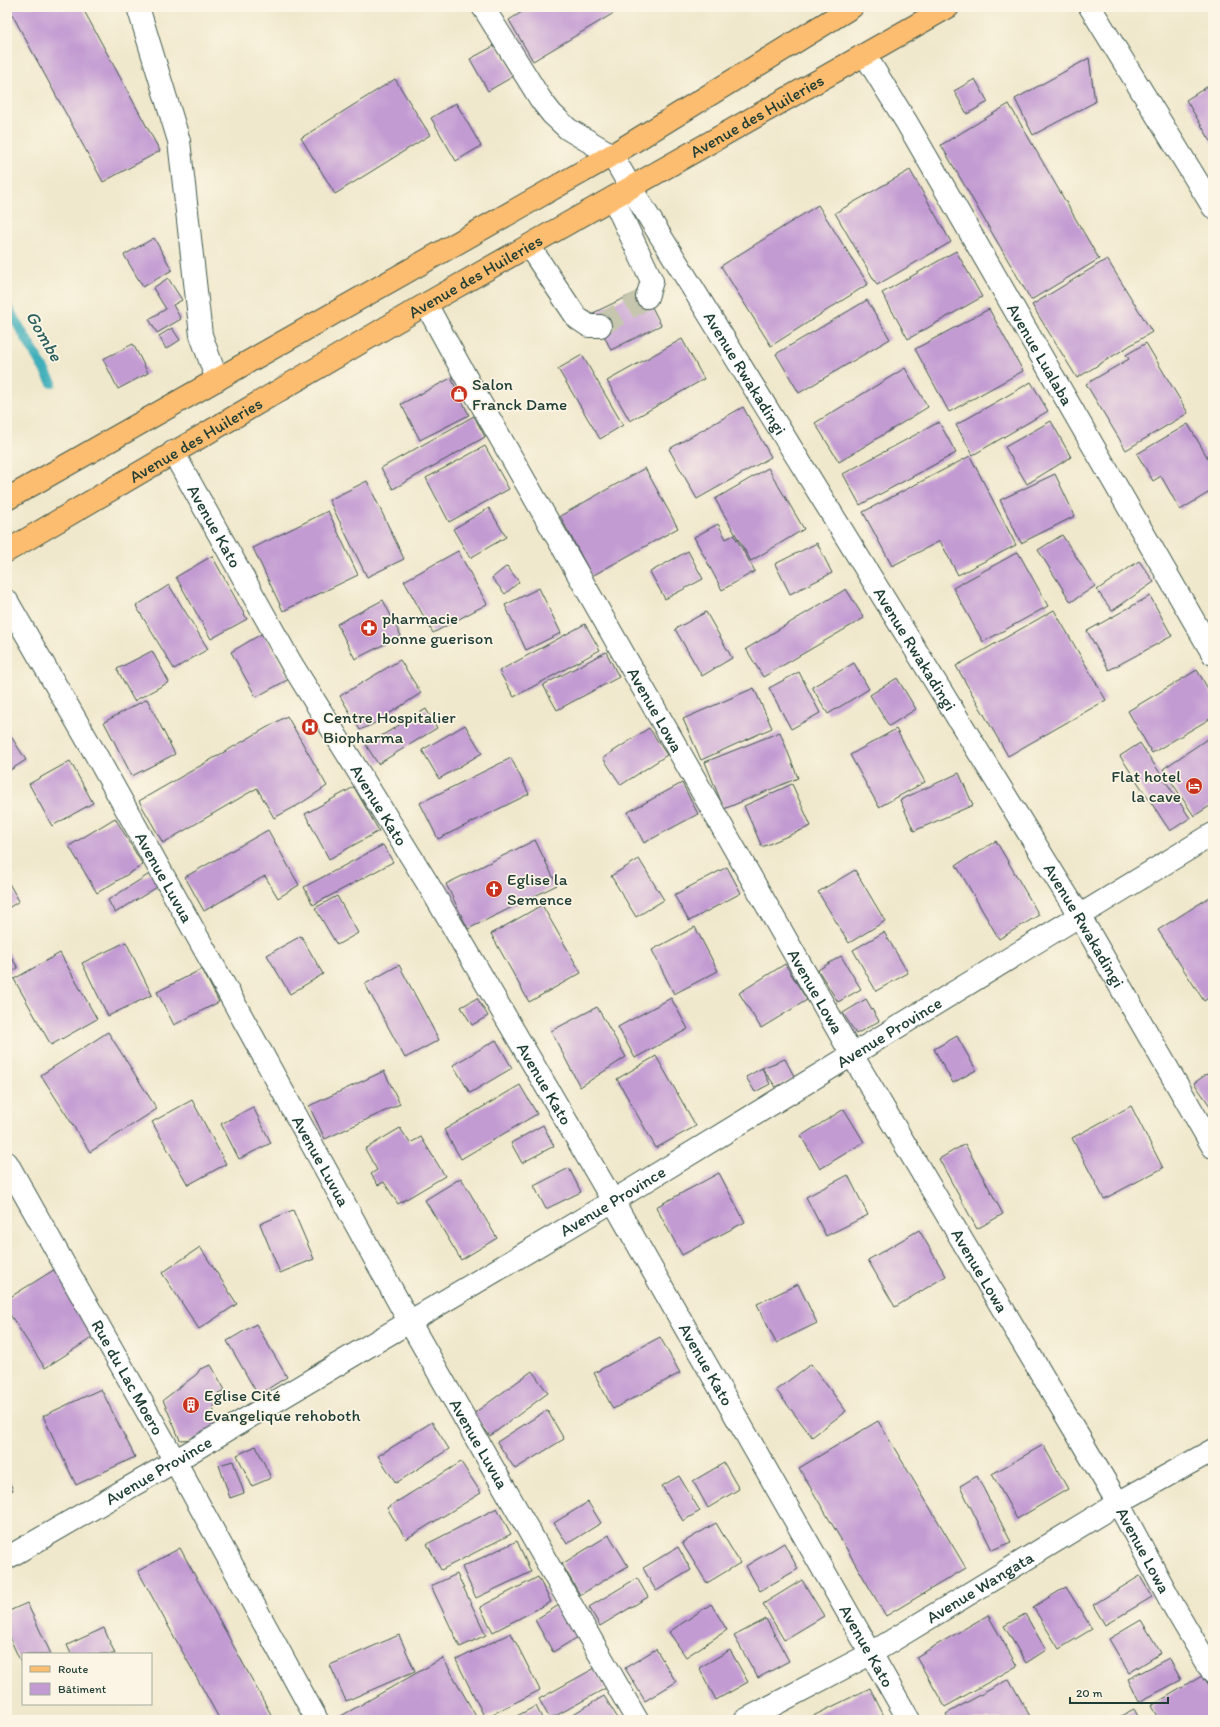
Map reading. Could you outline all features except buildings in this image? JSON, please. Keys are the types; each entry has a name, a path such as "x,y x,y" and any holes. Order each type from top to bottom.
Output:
{"main road":[{"path":"7,499 612,155 852,7"},
{"name":"Avenue des Huileries","path":"7,551 426,304 948,7"}],"street":[{"path":"138,7 179,141 201,335 217,380"},
{"path":"483,7 541,100 552,114 568,129 612,155"},
{"path":"1090,7 1213,207"},
{"name":"Avenue Lualaba","path":"865,55 907,123 1213,654"},
{"name":"Avenue Rwakadingi","path":"612,155 622,193 1079,915 1213,1147"},
{"path":"622,193 652,281 646,297"},
{"path":"529,246 577,318 589,326 600,326"},
{"name":"Avenue Lowa","path":"426,304 472,388 852,1055 1118,1503 1174,1607 1213,1673"},
{"name":"Avenue Kato","path":"173,452 291,664 428,884 612,1201 909,1720"},
{"name":"Avenue Luvua","path":"7,601 104,768 409,1321 638,1720"},
{"name":"Avenue Province","path":"7,1558 175,1461 612,1201 1213,834"},
{"name":"Rue du Lac Moero","path":"7,1163 175,1461 317,1720"},
{"name":"Avenue Wangata","path":"745,1720 870,1654 1118,1503 1213,1450"}],"waterway":[{"name":"Gombe","path":"7,306 52,383"}],"tunnel":[{"path":"600,326 647,297"}],"place":[{"name":"Salon Franck Dame","path":"459,394"},
{"name":"pharmacie bonne guerison","path":"369,628"},
{"name":"Centre Hospitalier Biopharma","path":"310,727"},
{"name":"Flat hotel la cave","path":"1194,786"},
{"name":"Eglise la Semence","path":"494,889"},
{"name":"Eglise Cité Evangelique rehoboth","path":"191,1405"}]}
